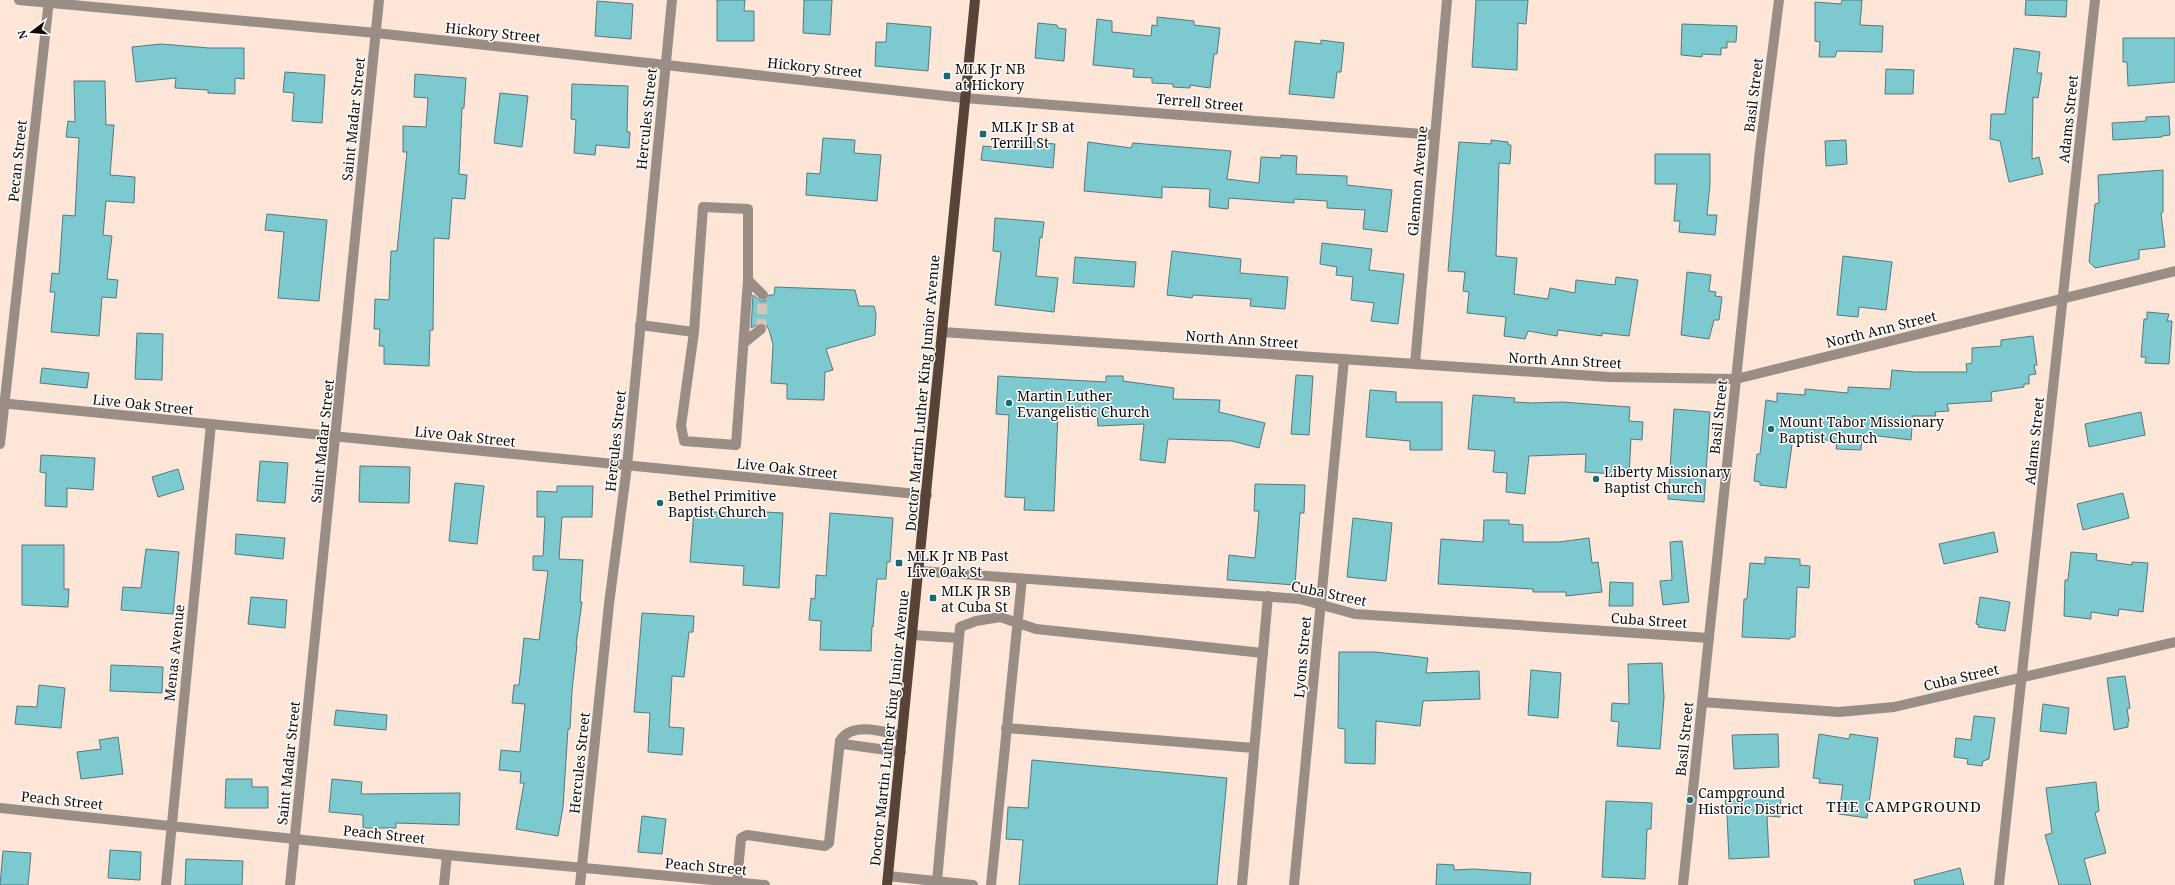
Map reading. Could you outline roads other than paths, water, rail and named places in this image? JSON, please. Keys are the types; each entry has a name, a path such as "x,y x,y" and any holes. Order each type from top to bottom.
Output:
{"main road":[{"name":"Doctor Martin Luther King Junior Avenue","path":"888,881 920,571 964,98 975,0"}],"street":[{"name":"Hickory Street","path":"19,0 376,33 964,98"},
{"name":"Saint Madar Street","path":"290,885 379,0"},
{"name":"Hercules Street","path":"580,885 609,604 627,466 672,0"},
{"name":"Glennon Avenue","path":"1414,364 1447,0"},
{"name":"Basil Street","path":"1683,885 1760,150 1779,0"},
{"name":"Adams Street","path":"1999,885 2064,298 2095,0"},
{"name":"Pecan Street","path":"0,444 2,404 49,2"},
{"name":"Terrell Street","path":"964,98 1435,135"},
{"path":"703,207 748,209 748,280 745,342 736,445 684,442 681,426 694,332 703,207"},
{"name":"North Ann Street","path":"942,332 1609,377 1736,378 2175,271"},
{"path":"748,280 763,294"},
{"path":"640,325 694,332"},
{"path":"745,342 761,330"},
{"name":"Lyons Street","path":"1294,885 1344,359"},
{"name":"Live Oak Street","path":"2,404 927,496"},
{"name":"Menas Avenue","path":"166,885 211,424"},
{"name":"Cuba Street","path":"920,571 1300,599 1355,614 1709,638"},
{"path":"991,885 1016,622 1022,579"},
{"path":"1242,885 1268,596"},
{"path":"937,881 960,627 976,621 1000,618 1036,629 1263,653"},
{"path":"913,635 959,638"},
{"name":"Cuba Street","path":"1702,702 1838,712 1894,707 2175,642"},
{"path":"1006,728 1254,748"},
{"path":"737,882 741,838 747,835 825,846 829,843 840,741 842,737 859,730 902,736"},
{"path":"840,741 843,744 901,752"},
{"name":"Peach Street","path":"0,808 447,855 765,885"},
{"path":"444,885 447,855"},
{"path":"888,881 937,881 973,885"}],"tunnel":[{"path":"761,329 763,295"}],"place":[{"name":"MLK Jr NB at Hickory","path":"947,76"},
{"name":"MLK Jr SB at Terrill St","path":"983,134"},
{"name":"Martin Luther Evangelistic Church","path":"1009,403"},
{"name":"Mount Tabor Missionary Baptist Church","path":"1771,429"},
{"name":"Liberty Missionary Baptist Church","path":"1596,479"},
{"name":"Bethel Primitive Baptist Church","path":"660,503"},
{"name":"MLK Jr NB Past Live Oak St","path":"899,563"},
{"name":"MLK JR SB at Cuba St","path":"933,598"},
{"name":"Campground Historic District","path":"1690,800"}],"district":[{"name":"THE CAMPGROUND","path":"1904,806"}]}
